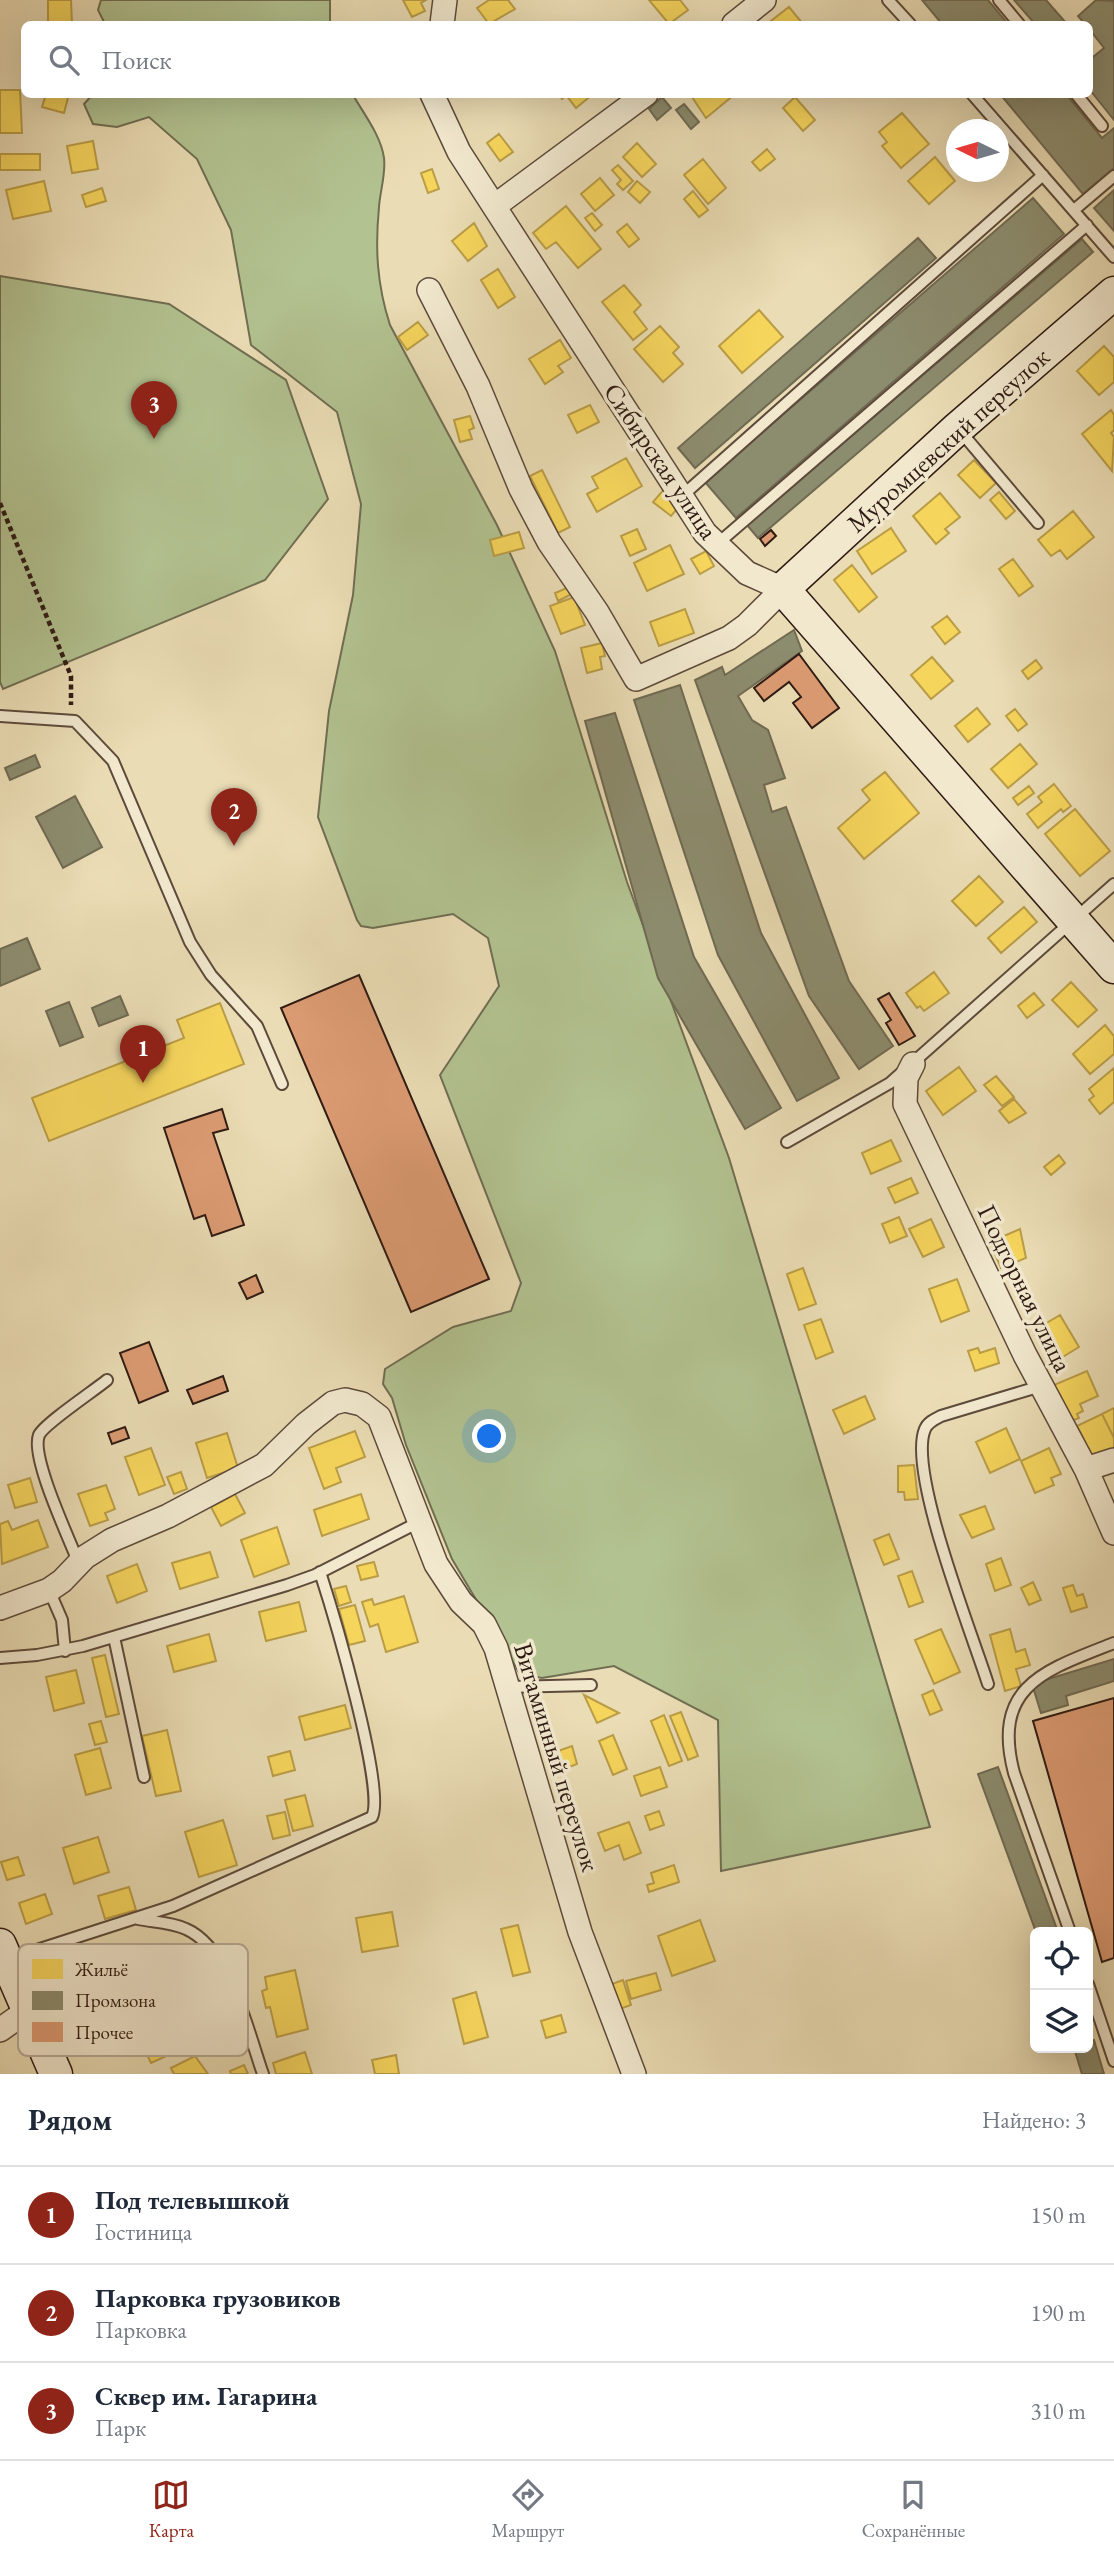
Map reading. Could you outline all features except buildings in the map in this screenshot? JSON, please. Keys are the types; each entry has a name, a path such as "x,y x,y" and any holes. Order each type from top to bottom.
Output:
{"street":[{"path":"442,21 445,0"},
{"path":"738,21 764,0"},
{"name":"Сибирская улица","path":"434,98 459,152 496,205 705,533 747,573 783,589 1114,967"},
{"path":"496,205 641,98"},
{"path":"429,290 478,386 521,489 549,542 597,612 636,679 729,638 747,625 783,589"},
{"name":"Муромцевский переулок","path":"783,589 958,428 1114,293"},
{"name":"Подгорная улица","path":"914,1064 906,1078 905,1104 1041,1386 1086,1469 1114,1533"},
{"name":"Витаминный переулок","path":"0,1608 49,1590 112,1540 168,1516 264,1465 312,1419 333,1403 345,1400 362,1404 379,1417 430,1550 451,1588 491,1634 580,1932 634,2074"},
{"path":"1086,1469 1114,1460"},
{"path":"3,1952 18,1987"},
{"path":"0,2030 18,2017"},
{"path":"48,2056 56,2074"}],"lane":[{"path":"888,0 907,21"},
{"path":"999,0 1016,21"},
{"path":"976,98 1114,257"},
{"path":"1079,98 1102,126"},
{"path":"682,496 1044,175"},
{"path":"1074,210 1114,176"},
{"path":"716,545 1087,225"},
{"path":"958,428 1038,523"},
{"path":"0,716 71,721 82,725 113,761 190,942 211,975 257,1026 282,1084"},
{"path":"787,1142 863,1101 914,1064 1114,884"},
{"path":"79,1564 42,1466 38,1443 44,1429 107,1380"},
{"path":"988,1684 926,1489 922,1439 928,1425 941,1416 1041,1386"},
{"path":"0,1658 65,1651 286,1585 320,1572 419,1522"},
{"path":"35,1944 135,1919 173,1906 372,1817 375,1797 354,1690 320,1572"},
{"path":"49,1590 62,1620 65,1651"},
{"path":"114,1637 144,1777"},
{"path":"1068,1927 1014,1773 1008,1751 1007,1724 1036,1678 1048,1670 1114,1643"},
{"path":"508,1687 591,1685"},
{"path":"135,1919 186,1929 205,1944"},
{"path":"1090,1990 1114,2061"},
{"path":"248,2032 263,2074"}],"path":[{"path":"0,503 71,676 71,721"}],"green space":[{"path":"101,0 330,0 330,21 104,21 98,10"},
{"path":"89,98 355,98 376,133 384,164 378,222 378,267 390,325 497,525 555,651 627,882 729,1158 930,1827 721,1871 718,1720 614,1666 542,1678 520,1674 452,1559 406,1445 392,1398 383,1384 385,1369 453,1327 511,1311 521,1283 440,1075 499,986 488,938 453,914 373,928 361,926 357,920 318,817 329,711 353,595 361,504 337,412 251,345 231,230 197,159 149,117 117,127 93,124 84,104"},
{"path":"0,276 169,304 286,380 328,499 265,580 3,689 0,682"}],"place":[{"name":"Сквер им. Гагарина","path":"154,439"},
{"name":"Парковка грузовиков","path":"234,846"},
{"name":"Под телевышкой","path":"143,1083"}]}
